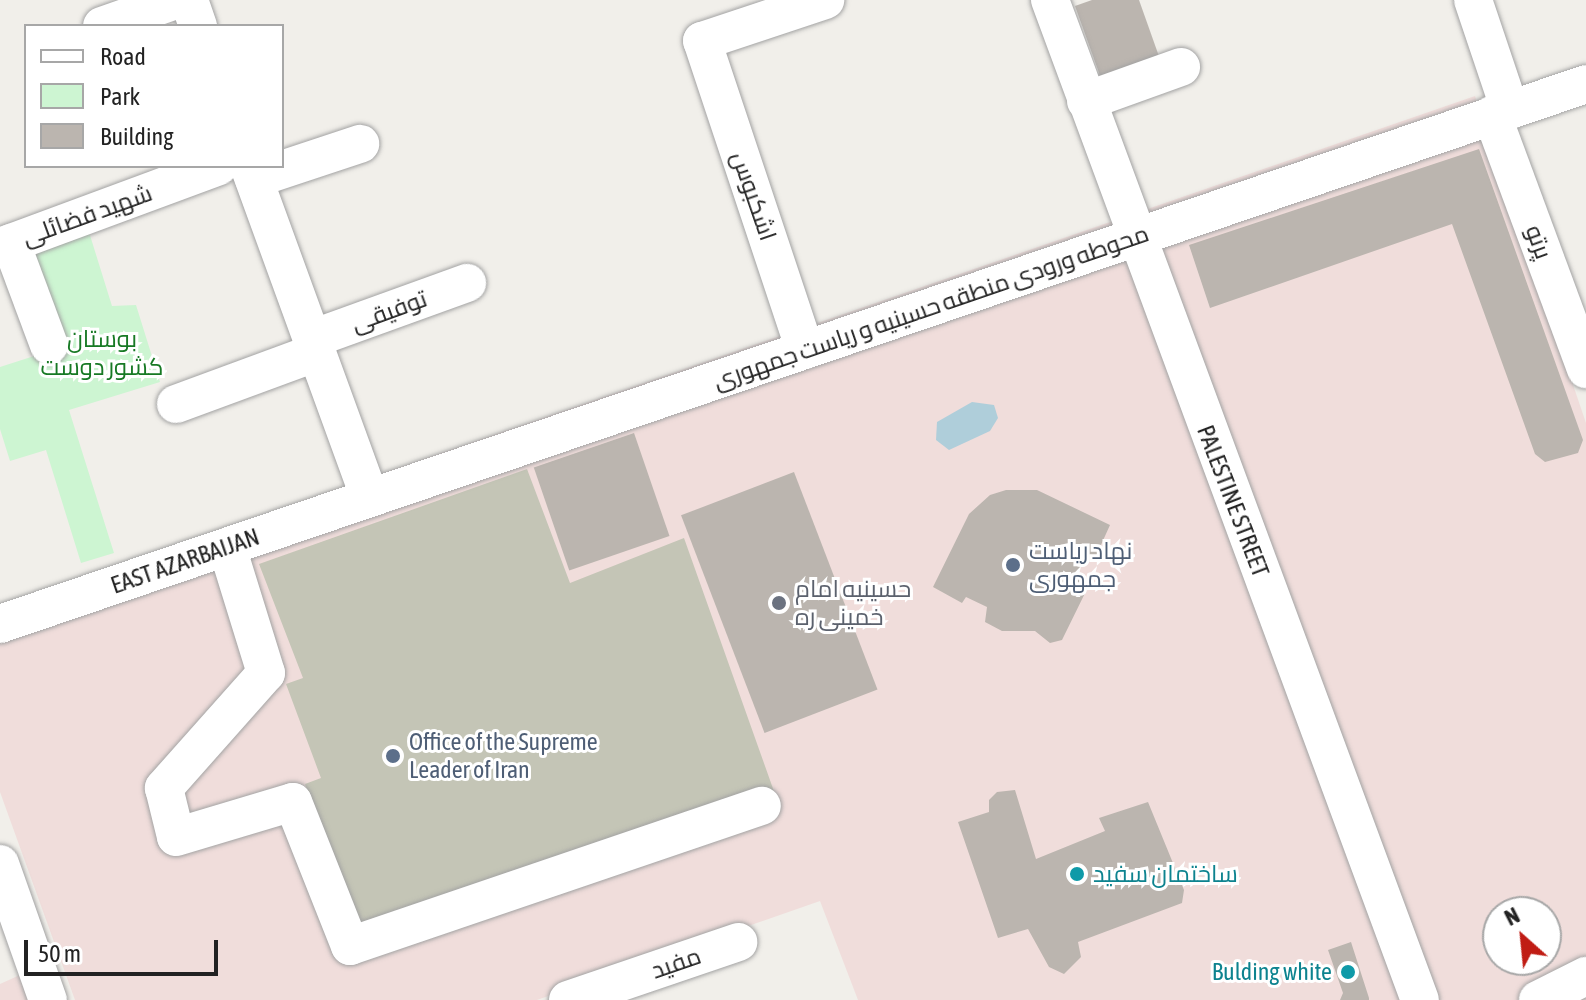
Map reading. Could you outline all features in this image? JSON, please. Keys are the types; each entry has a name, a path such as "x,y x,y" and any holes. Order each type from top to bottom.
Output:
{"street":[{"path":"108,24 176,0"},
{"path":"189,0 197,24"},
{"name":"اشکبوس","path":"805,350 702,41 825,0"},
{"name":"پرتو","path":"1473,0 1501,113 1586,369"},
{"name":"PALESTINE STREET","path":"1056,2 1086,101 1135,238 1420,1000"},
{"path":"1086,101 1181,67"},
{"path":"1501,113 1586,84"},
{"name":"محوطه ورودی منطقه حسینیه و ریاست جمهوری","path":"370,498 1501,113"},
{"name":"شهید فضائلی","path":"284,161 360,144"},
{"path":"241,170 314,345 370,498"},
{"name":"شهید فضائلی","path":"6,245 241,170"},
{"path":"6,245 49,345"},
{"name":"توفیقی","path":"176,404 467,283"},
{"name":"EAST AZARBAIJAN","path":"0,624 370,498"},
{"path":"227,547 266,673 164,788 176,837 293,802 350,946 762,806"},
{"path":"0,864 8,910 48,1000"},
{"name":"مفید","path":"568,1000 738,942"},
{"path":"1538,1000 1586,976"}],"shaded area":[{"path":"1475,96 1586,423 1586,1000 858,1000 820,901 537,1000 75,1000 0,792 0,611 198,537"},
{"path":"527,469 570,583 684,538 776,797 356,934 305,784 321,778 286,684 303,678 259,564"},
{"path":"20,975 29,1000 0,1000 0,984"}],"green space":[{"name":"بوستان کشور دوست","path":"89,232 112,306 136,305 160,382 69,410 114,553 81,563 46,450 10,461 0,429 0,367 56,349 25,252"}],"water":[{"path":"972,402 994,405 998,418 990,431 949,450 936,440 937,422"}],"building":[{"path":"1092,0 1139,0 1161,62 1103,84 1075,6"},
{"path":"1479,149 1583,440 1578,453 1545,462 1535,454 1452,224 1210,308 1189,245"},
{"path":"634,433 669,536 569,571 534,468"},
{"name":"حسینیه امام خمینی ره","path":"794,472 877,690 765,733 681,515"},
{"name":"نهاد ریاست جمهوری","path":"1006,490 1037,490 1110,525 1096,556 1087,554 1077,574 1089,585 1062,640 1050,643 1035,631 1002,631 985,622 987,607 966,597 962,603 933,587 969,514 990,495"},
{"name":"ساختمان سفید","path":"1015,790 1036,859 1105,831 1099,818 1148,802 1184,890 1182,903 1078,942 1081,957 1064,974 1049,967 1028,929 998,938 958,822 989,812 989,800 997,792"},
{"name":"Bulding white","path":"1351,942 1369,1000 1340,1000 1343,993 1328,950"}],"place":[{"name":"نهاد ریاست جمهوری","path":"1013,565"},
{"name":"حسینیه امام خمینی ره","path":"779,603"},
{"name":"Office of the Supreme Leader of Iran","path":"393,756"},
{"name":"ساختمان سفید","path":"1077,874"},
{"name":"Bulding white","path":"1348,972"}]}
